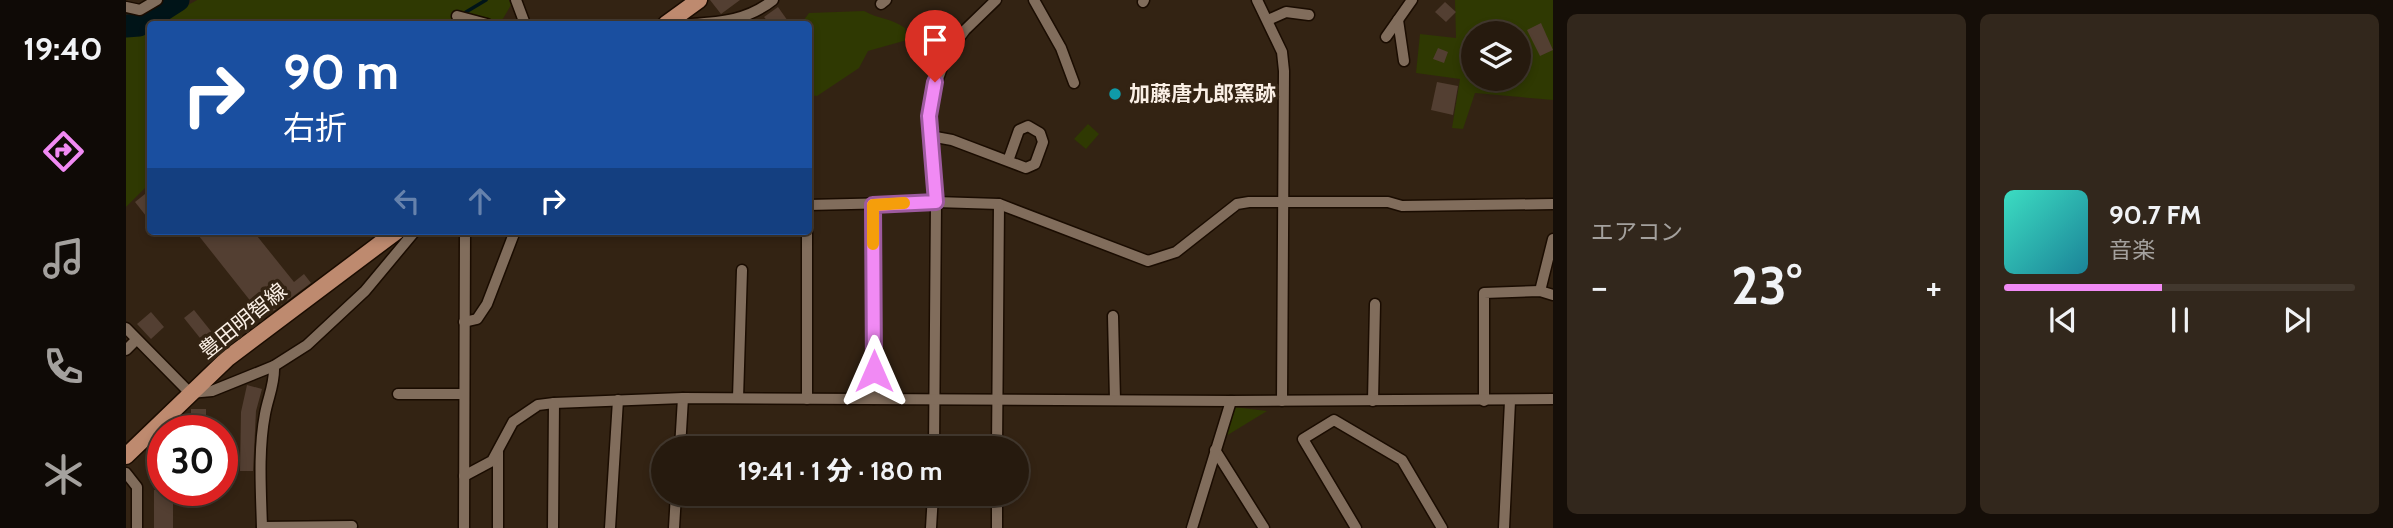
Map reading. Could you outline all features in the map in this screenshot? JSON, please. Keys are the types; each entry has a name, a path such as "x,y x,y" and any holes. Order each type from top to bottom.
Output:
{"main road":[{"path":"683,21 699,0"},
{"name":"豊田明智線","path":"126,456 190,393 266,328 392,235"}],"street":[{"path":"126,7 140,10 157,0"},
{"path":"516,0 525,21"},
{"path":"695,21 745,17 773,0"},
{"path":"934,436 936,202 930,136 931,99 946,56 965,30 996,0"},
{"path":"1034,0 1061,48 1074,83"},
{"path":"1257,0 1282,52 1282,401"},
{"path":"1386,37 1412,0"},
{"path":"1268,20 1286,12 1309,15"},
{"path":"461,17 476,21"},
{"path":"1398,20 1404,61"},
{"path":"930,136 952,140 1008,161"},
{"path":"812,205 936,202 999,204 1148,261 1176,252 1237,204 1553,204"},
{"path":"997,436 999,204"},
{"path":"873,205 874,399"},
{"path":"126,328 190,393 212,391 274,366 307,345 365,291 412,235"},
{"path":"464,528 466,235"},
{"path":"464,321 477,319 487,304 513,235"},
{"path":"807,235 807,399"},
{"path":"1540,291 1553,239"},
{"path":"738,398 742,270"},
{"path":"1484,401 1484,292 1540,291 1553,295"},
{"path":"1373,401 1375,304"},
{"path":"1113,316 1115,400"},
{"path":"126,350 136,340"},
{"path":"274,366 273,386 265,413 261,455 262,527 352,526"},
{"path":"398,394 464,394"},
{"path":"681,436 683,398"},
{"path":"464,476 492,461 513,422 538,405 554,402 683,398 1231,401 1553,399"},
{"path":"610,528 618,400"},
{"path":"1192,528 1231,401"},
{"path":"1337,401 1334,420 1303,439 1356,528"},
{"path":"1504,528 1510,401"},
{"path":"552,528 554,402"},
{"path":"1334,420 1402,460 1442,528"},
{"path":"1215,450 1264,528"},
{"path":"498,453 498,528"},
{"path":"126,473 137,487 137,528"},
{"path":"674,528 675,506"},
{"path":"932,528 933,506"},
{"path":"997,506 997,528"}],"green space":[{"path":"197,0 509,0 511,5 502,21 160,21"},
{"path":"1455,0 1553,0 1553,100 1475,93 1463,129 1452,128 1460,79 1416,73 1420,34 1456,38"},
{"path":"864,11 905,28 907,40 868,51 859,68 817,96 812,95 812,21 803,21 809,13"},
{"path":"147,29 147,186 126,207 126,33 139,33"},
{"path":"1088,124 1099,134 1086,149 1074,139"},
{"path":"1234,407 1267,411 1226,436"}],"building":[{"path":"710,0 740,0 721,14"},
{"path":"1445,2 1456,12 1446,22 1435,12"},
{"path":"778,7 788,21 767,21 764,17"},
{"path":"1541,23 1553,50 1540,56 1531,38 1531,28"},
{"path":"1438,48 1448,52 1444,63 1433,59"},
{"path":"1437,82 1458,86 1453,115 1431,110"},
{"path":"147,192 147,217 135,202"},
{"path":"198,235 256,235 294,282 304,274 311,283 264,318"},
{"path":"194,310 222,345 212,353 184,318"},
{"path":"151,312 164,327 151,339 137,324"},
{"path":"247,385 262,389 256,411 253,471 240,471 241,412"},
{"path":"191,409 206,409 206,415 191,415"},
{"path":"154,506 173,506 173,528 154,528"}],"waterway":[{"path":"126,26 139,25 178,0"},
{"path":"462,21 466,12 486,0"}],"slow traffic":[{"path":"873,244 873,205 904,203"}],"place":[{"name":"加藤唐九郎窯跡","path":"1115,94"}],"route":[{"path":"874,371 873,205 936,202 929,116 935,82"}]}
